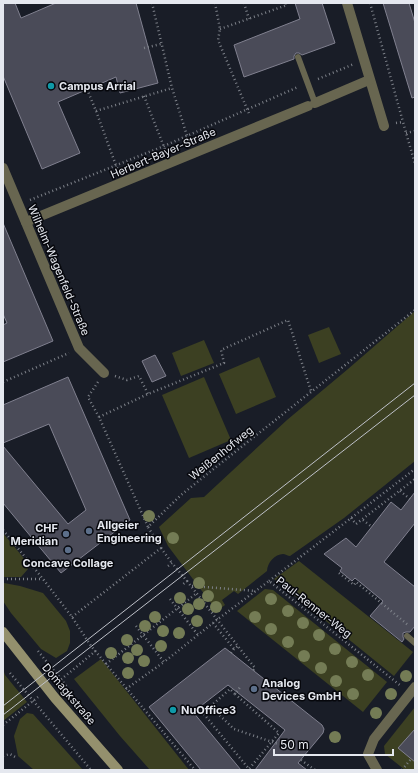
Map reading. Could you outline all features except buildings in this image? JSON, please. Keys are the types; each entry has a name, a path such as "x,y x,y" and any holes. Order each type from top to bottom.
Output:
{"street":[{"path":"347,3 384,126"},
{"name":"Herbert-Bayer-Straße","path":"26,222 369,80"},
{"name":"Wilhelm-Wagenfeld-Straße","path":"3,168 79,348 104,373"},
{"name":"Domagkstraße","path":"3,632 55,698 118,770"},
{"path":"377,770 368,754 374,739 414,688"}],"lane":[{"path":"298,57 308,84 311,104"},
{"path":"407,636 415,643"}],"path":[{"path":"152,3 172,88 193,154"},
{"path":"215,3 220,29 218,40 255,128"},
{"path":"244,3 249,19"},
{"path":"220,29 287,6 286,3"},
{"path":"370,3 415,164"},
{"path":"144,48 161,44"},
{"path":"19,204 187,137 247,109 363,60"},
{"path":"96,111 172,88"},
{"path":"87,89 122,183"},
{"path":"144,96 171,163"},
{"path":"384,126 403,122"},
{"path":"406,133 415,131"},
{"name":"Weißenhofweg","path":"148,528 181,495 415,310"},
{"path":"99,418 148,394 224,363 220,350 288,320 311,391"},
{"path":"3,382 79,348"},
{"path":"148,394 139,376 127,380 104,373 88,397 99,418 148,528 172,563 192,586 255,668 254,671"},
{"path":"269,581 415,469"},
{"path":"351,518 356,524 363,520 415,479"},
{"path":"400,491 410,499"},
{"path":"363,520 372,527"},
{"path":"3,530 43,579 106,664 195,770"},
{"path":"72,617 94,597 161,548"},
{"path":"168,566 172,563"},
{"path":"339,573 354,585 356,582 409,625"},
{"path":"3,579 43,579"},
{"path":"182,585 187,581"},
{"name":"Paul-Renner-Weg","path":"126,689 164,662 269,581 399,686 414,688"},
{"path":"192,586 257,591"},
{"path":"106,664 197,593"},
{"path":"170,599 198,635"},
{"path":"213,623 234,649"},
{"path":"136,626 164,662"},
{"path":"231,653 238,646"},
{"path":"38,651 68,688"},
{"path":"10,673 91,770"},
{"path":"235,694 241,686"},
{"path":"198,708 250,770 279,733 230,689 203,713"},
{"path":"211,707 234,729 287,748"},
{"path":"3,756 10,754 17,758"},
{"path":"402,770 411,759"},
{"path":"301,760 315,770"}],"green space":[{"path":"415,311 415,461 344,518 290,556 280,554 274,557 268,565 267,571 238,594 234,591 222,600 225,605 217,611 168,546 159,527 191,498 204,497 287,420"},
{"path":"329,327 341,354 319,363 308,335"},
{"path":"204,340 214,363 181,376 172,353"},
{"path":"259,357 276,397 236,414 219,374"},
{"path":"204,377 231,440 189,458 162,395"},
{"path":"3,533 26,561 28,569 21,577 3,577"},
{"path":"299,561 413,652 394,676 274,579"},
{"path":"4,583 43,593 66,621 70,631 70,643 67,651 56,658 41,649 3,601"},
{"path":"265,589 273,590 387,682 363,712 237,611"},
{"path":"101,659 189,770 150,770 120,736 74,679"},
{"path":"3,669 5,675 27,702 3,721"},
{"path":"415,707 415,770 405,770 385,754 384,746"},
{"path":"27,713 33,714 83,770 34,770 18,756 14,736 20,719"}],"tram line":[{"path":"3,706 415,383"},
{"path":"3,715 415,395"}],"place":[{"name":"Campus Arrial","path":"51,86"},
{"name":"Allgeier Engineering","path":"89,531"},
{"name":"CHF Meridian","path":"66,534"},
{"name":"Concave Collage","path":"68,550"},
{"name":"Analog Devices GmbH","path":"254,689"},
{"name":"NuOffice3","path":"173,710"}]}
